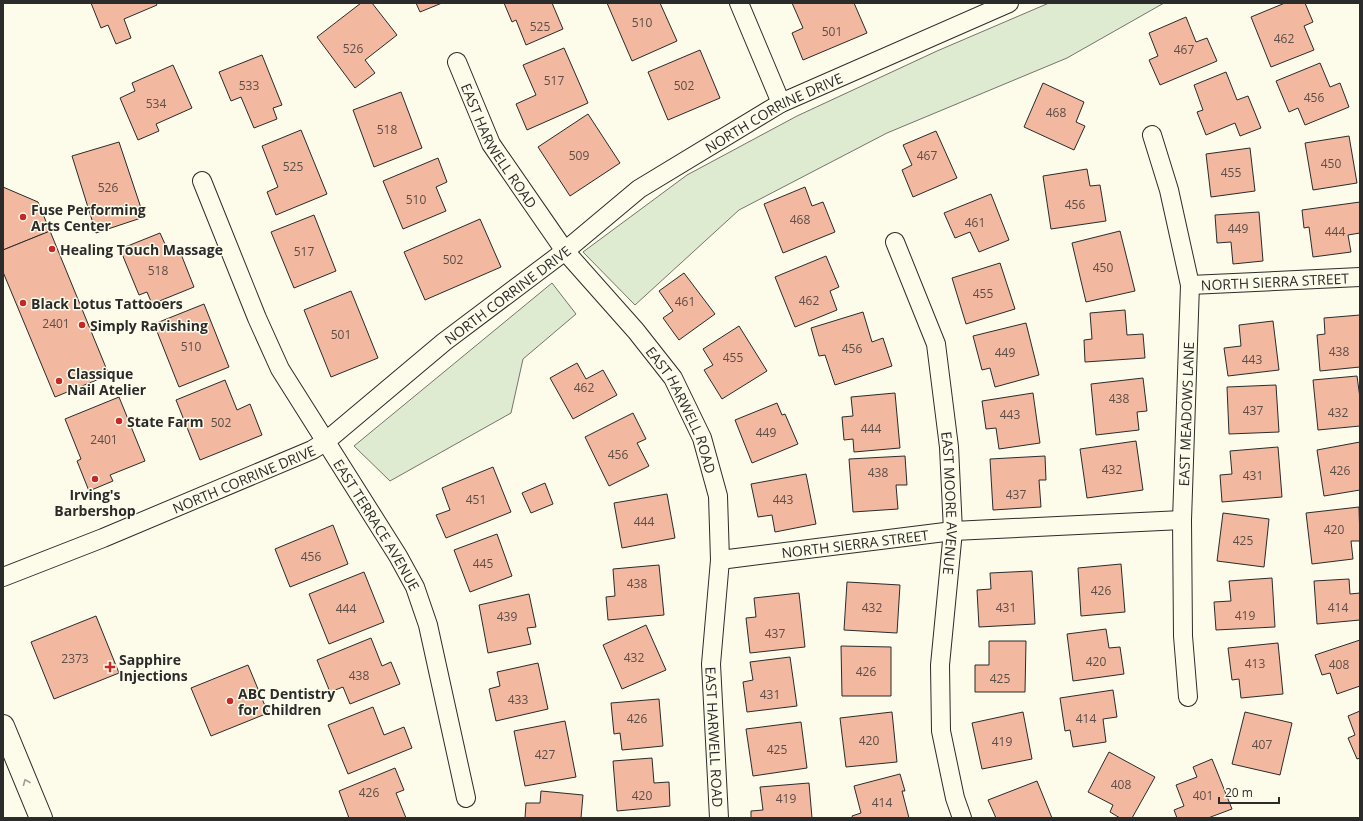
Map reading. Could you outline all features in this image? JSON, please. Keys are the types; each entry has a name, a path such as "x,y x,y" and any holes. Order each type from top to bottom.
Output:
{"main road":[{"path":"3,726 41,818"}],"street":[{"path":"740,3 781,102"},
{"name":"NORTH CORRINE DRIVE","path":"3,577 291,460 325,442 444,342 565,251 639,188 781,102 1009,3"},
{"name":"EAST HARWELL ROAD","path":"458,62 491,144 565,251 636,331 673,378 702,438 718,496 720,560 711,664 719,818"},
{"name":"EAST MEADOWS LANE","path":"1152,135 1169,190 1190,285 1182,520 1182,636 1188,697"},
{"name":"EAST TERRACE AVENUE","path":"202,181 256,318 280,369 398,556 415,587 428,625 466,798"},
{"name":"EAST MOORE AVENUE","path":"895,242 936,344 949,446 952,531 940,665 941,731 955,798 962,818"},
{"name":"NORTH SIERRA STREET","path":"1190,285 1360,277"},
{"name":"NORTH SIERRA STREET","path":"720,560 952,531 1182,520"}],"green space":[{"path":"1049,3 1164,3 1067,58 887,133 739,210 635,305 583,252 687,175 797,116 937,51"},
{"path":"552,283 576,314 523,359 511,413 390,481 354,446"}],"building":[{"path":"91,3 156,3 157,5 124,19 131,38 116,44 108,25 101,28"},
{"path":"361,3 372,3 397,35 365,60 375,73 355,88 317,37"},
{"path":"416,3 442,3 420,12"},
{"path":"504,3 552,3 563,29 526,45 516,20 512,22"},
{"path":"607,3 660,3 677,41 632,61"},
{"path":"792,3 854,3 867,33 803,60 792,33 803,28"},
{"path":"1285,3 1305,3 1313,22 1304,26 1314,50 1271,67 1251,17"},
{"path":"1186,17 1196,42 1207,38 1217,61 1160,85 1149,60 1158,56 1149,33"},
{"path":"564,48 588,103 527,130 516,104 536,95 523,65"},
{"path":"700,50 720,98 668,120 648,72"},
{"path":"262,55 282,105 273,108 277,119 254,128 241,97 231,101 219,72"},
{"path":"1320,63 1330,87 1340,83 1349,107 1305,125 1298,108 1289,112 1276,81"},
{"path":"173,65 192,108 156,124 159,131 138,140 120,98 135,91 132,83"},
{"path":"1226,72 1237,100 1248,96 1261,128 1240,136 1235,123 1206,135 1197,112 1203,110 1194,85"},
{"path":"1043,83 1084,102 1076,122 1085,126 1074,150 1024,127"},
{"path":"401,92 422,148 374,167 353,110"},
{"path":"588,114 620,163 570,196 538,147"},
{"path":"301,130 327,194 276,215 267,192 278,187 262,146"},
{"path":"936,131 957,178 913,197 902,170 912,165 903,145"},
{"path":"1349,136 1357,183 1313,190 1305,143"},
{"path":"119,142 144,217 96,233 72,156"},
{"path":"1250,148 1255,191 1211,197 1206,154"},
{"path":"438,158 447,182 436,187 446,211 403,229 383,181"},
{"path":"1087,169 1090,186 1100,185 1106,221 1051,229 1043,176"},
{"name":"Fuse Performing Arts Center","path":"3,187 38,202 50,231 3,250"},
{"path":"805,187 812,206 823,202 835,232 783,253 764,204"},
{"path":"991,194 1009,240 979,252 970,232 955,238 944,213"},
{"path":"1360,202 1360,233 1348,235 1351,252 1313,257 1309,227 1304,228 1302,210"},
{"path":"1259,212 1263,261 1233,264 1231,242 1217,243 1215,215"},
{"path":"314,215 336,271 294,288 271,232"},
{"path":"480,219 501,267 425,300 404,252"},
{"path":"50,231 109,375 55,397 3,272 3,250"},
{"path":"1120,231 1135,291 1086,302 1072,243"},
{"path":"160,233 169,253 179,249 194,287 152,304 147,292 139,295 120,249"},
{"path":"826,256 839,287 830,291 837,310 795,327 775,277"},
{"path":"1000,263 1015,309 966,324 952,278"},
{"path":"684,273 715,314 679,340 663,318 673,311 659,291"},
{"path":"351,291 378,358 331,377 304,310"},
{"path":"204,304 229,367 179,387 154,324"},
{"path":"1125,310 1127,335 1143,334 1145,358 1085,362 1084,340 1092,339 1090,313"},
{"path":"863,312 872,342 883,338 892,366 835,385 825,355 819,356 811,328"},
{"path":"1360,315 1360,367 1320,371 1317,335 1325,334 1324,318"},
{"path":"1273,321 1279,370 1228,376 1224,348 1241,346 1239,325"},
{"path":"1026,323 1039,375 995,387 990,368 982,370 973,336"},
{"path":"739,326 767,371 722,399 704,370 713,365 703,349"},
{"path":"577,363 586,379 603,370 617,395 573,419 550,378"},
{"path":"1357,376 1360,398 1360,426 1318,430 1313,380"},
{"path":"1143,378 1147,411 1137,412 1139,430 1096,435 1091,384"},
{"path":"225,380 237,410 250,404 262,435 200,460 176,400"},
{"path":"1276,385 1279,432 1229,434 1227,387"},
{"path":"895,393 900,448 854,452 853,439 844,440 842,417 853,416 851,397"},
{"path":"1033,393 1040,443 999,449 996,428 986,429 982,401"},
{"path":"119,397 145,461 110,475 113,481 89,491 77,461 81,459 65,419"},
{"path":"777,403 782,415 785,414 798,444 752,463 735,420"},
{"path":"633,413 646,439 637,443 649,466 609,486 585,437"},
{"path":"1136,441 1143,490 1087,498 1080,449"},
{"path":"1360,442 1360,490 1324,496 1317,450"},
{"path":"1278,447 1282,497 1222,502 1220,475 1232,474 1230,451"},
{"path":"905,456 907,485 896,485 898,509 853,512 849,459"},
{"path":"1045,456 1046,480 1039,480 1041,507 993,510 990,459"},
{"path":"493,467 511,512 446,538 436,515 450,510 442,488"},
{"path":"806,474 816,524 775,532 772,515 758,517 751,484"},
{"path":"545,483 553,504 531,513 522,493"},
{"path":"667,494 675,538 622,548 614,503"},
{"path":"1359,507 1360,541 1351,541 1353,559 1312,564 1306,513"},
{"path":"1223,513 1269,519 1264,567 1217,561"},
{"path":"333,525 348,564 290,587 275,549"},
{"path":"497,534 512,576 470,592 454,550"},
{"path":"1121,564 1125,612 1081,616 1078,568"},
{"path":"659,565 664,615 608,620 606,597 615,596 613,569"},
{"path":"1032,571 1035,624 979,627 977,590 991,589 990,573"},
{"path":"364,572 384,622 329,644 309,594"},
{"path":"1272,578 1275,627 1216,630 1214,602 1231,601 1229,581"},
{"path":"1349,579 1350,594 1360,593 1360,620 1317,624 1314,581"},
{"path":"847,582 900,585 897,633 844,630"},
{"path":"799,593 805,647 750,653 746,618 756,617 754,598"},
{"path":"529,594 536,627 527,628 531,644 488,653 479,605"},
{"path":"96,616 119,673 54,699 31,642"},
{"path":"646,625 666,670 622,689 603,645"},
{"path":"1106,629 1109,648 1120,647 1124,674 1073,681 1067,634"},
{"path":"371,638 382,666 391,662 400,684 350,704 343,687 330,692 317,660"},
{"path":"1360,640 1360,686 1337,694 1330,673 1322,675 1315,655"},
{"path":"989,641 1026,641 1025,692 975,692 975,665 989,665"},
{"path":"1278,643 1283,694 1241,698 1239,679 1232,680 1228,648"},
{"path":"841,646 891,647 891,696 842,696"},
{"path":"790,657 797,706 747,712 743,682 753,680 750,662"},
{"path":"538,663 548,709 496,721 489,689 500,686 497,672"},
{"name":"ABC Dentistry for Children","path":"248,665 268,713 211,736 191,688"},
{"path":"1113,690 1117,717 1103,719 1106,742 1073,747 1070,730 1065,731 1060,698"},
{"path":"659,699 663,746 622,750 620,733 614,734 611,703"},
{"path":"373,707 384,735 404,727 412,748 348,774 328,725"},
{"path":"1360,711 1360,758 1357,759 1348,738 1355,735 1348,716"},
{"path":"892,712 897,762 846,767 840,718"},
{"path":"1023,712 1032,759 982,769 972,723"},
{"path":"1245,712 1292,723 1280,775 1232,764"},
{"path":"565,721 576,777 525,786 514,731"},
{"path":"801,722 807,768 753,776 746,729"},
{"path":"1109,752 1155,777 1132,818 1120,818 1110,812 1113,805 1088,792"},
{"path":"652,758 654,783 669,782 670,806 617,811 613,761"},
{"path":"1212,759 1232,809 1208,818 1177,818 1174,810 1184,806 1176,785 1197,777 1193,767"},
{"path":"395,768 404,790 396,793 406,818 349,818 339,791"},
{"path":"900,774 905,791 902,791 909,818 853,818 852,816 861,813 854,786"},
{"path":"1037,781 1052,818 996,818 988,800"},
{"path":"809,783 812,818 751,818 751,811 763,810 760,787"},
{"path":"541,791 583,795 581,818 525,818 526,803 540,803"}],"place":[{"name":"Fuse Performing Arts Center","path":"23,217"},
{"name":"Healing Touch Massage","path":"52,249"},
{"name":"Black Lotus Tattooers","path":"23,303"},
{"name":"Simply Ravishing","path":"82,325"},
{"name":"Classique Nail Atelier","path":"59,381"},
{"name":"State Farm","path":"119,421"},
{"name":"Irving's Barbershop","path":"95,479"},
{"name":"Sapphire Injections","path":"110,667"},
{"name":"ABC Dentistry for Children","path":"230,701"}]}
